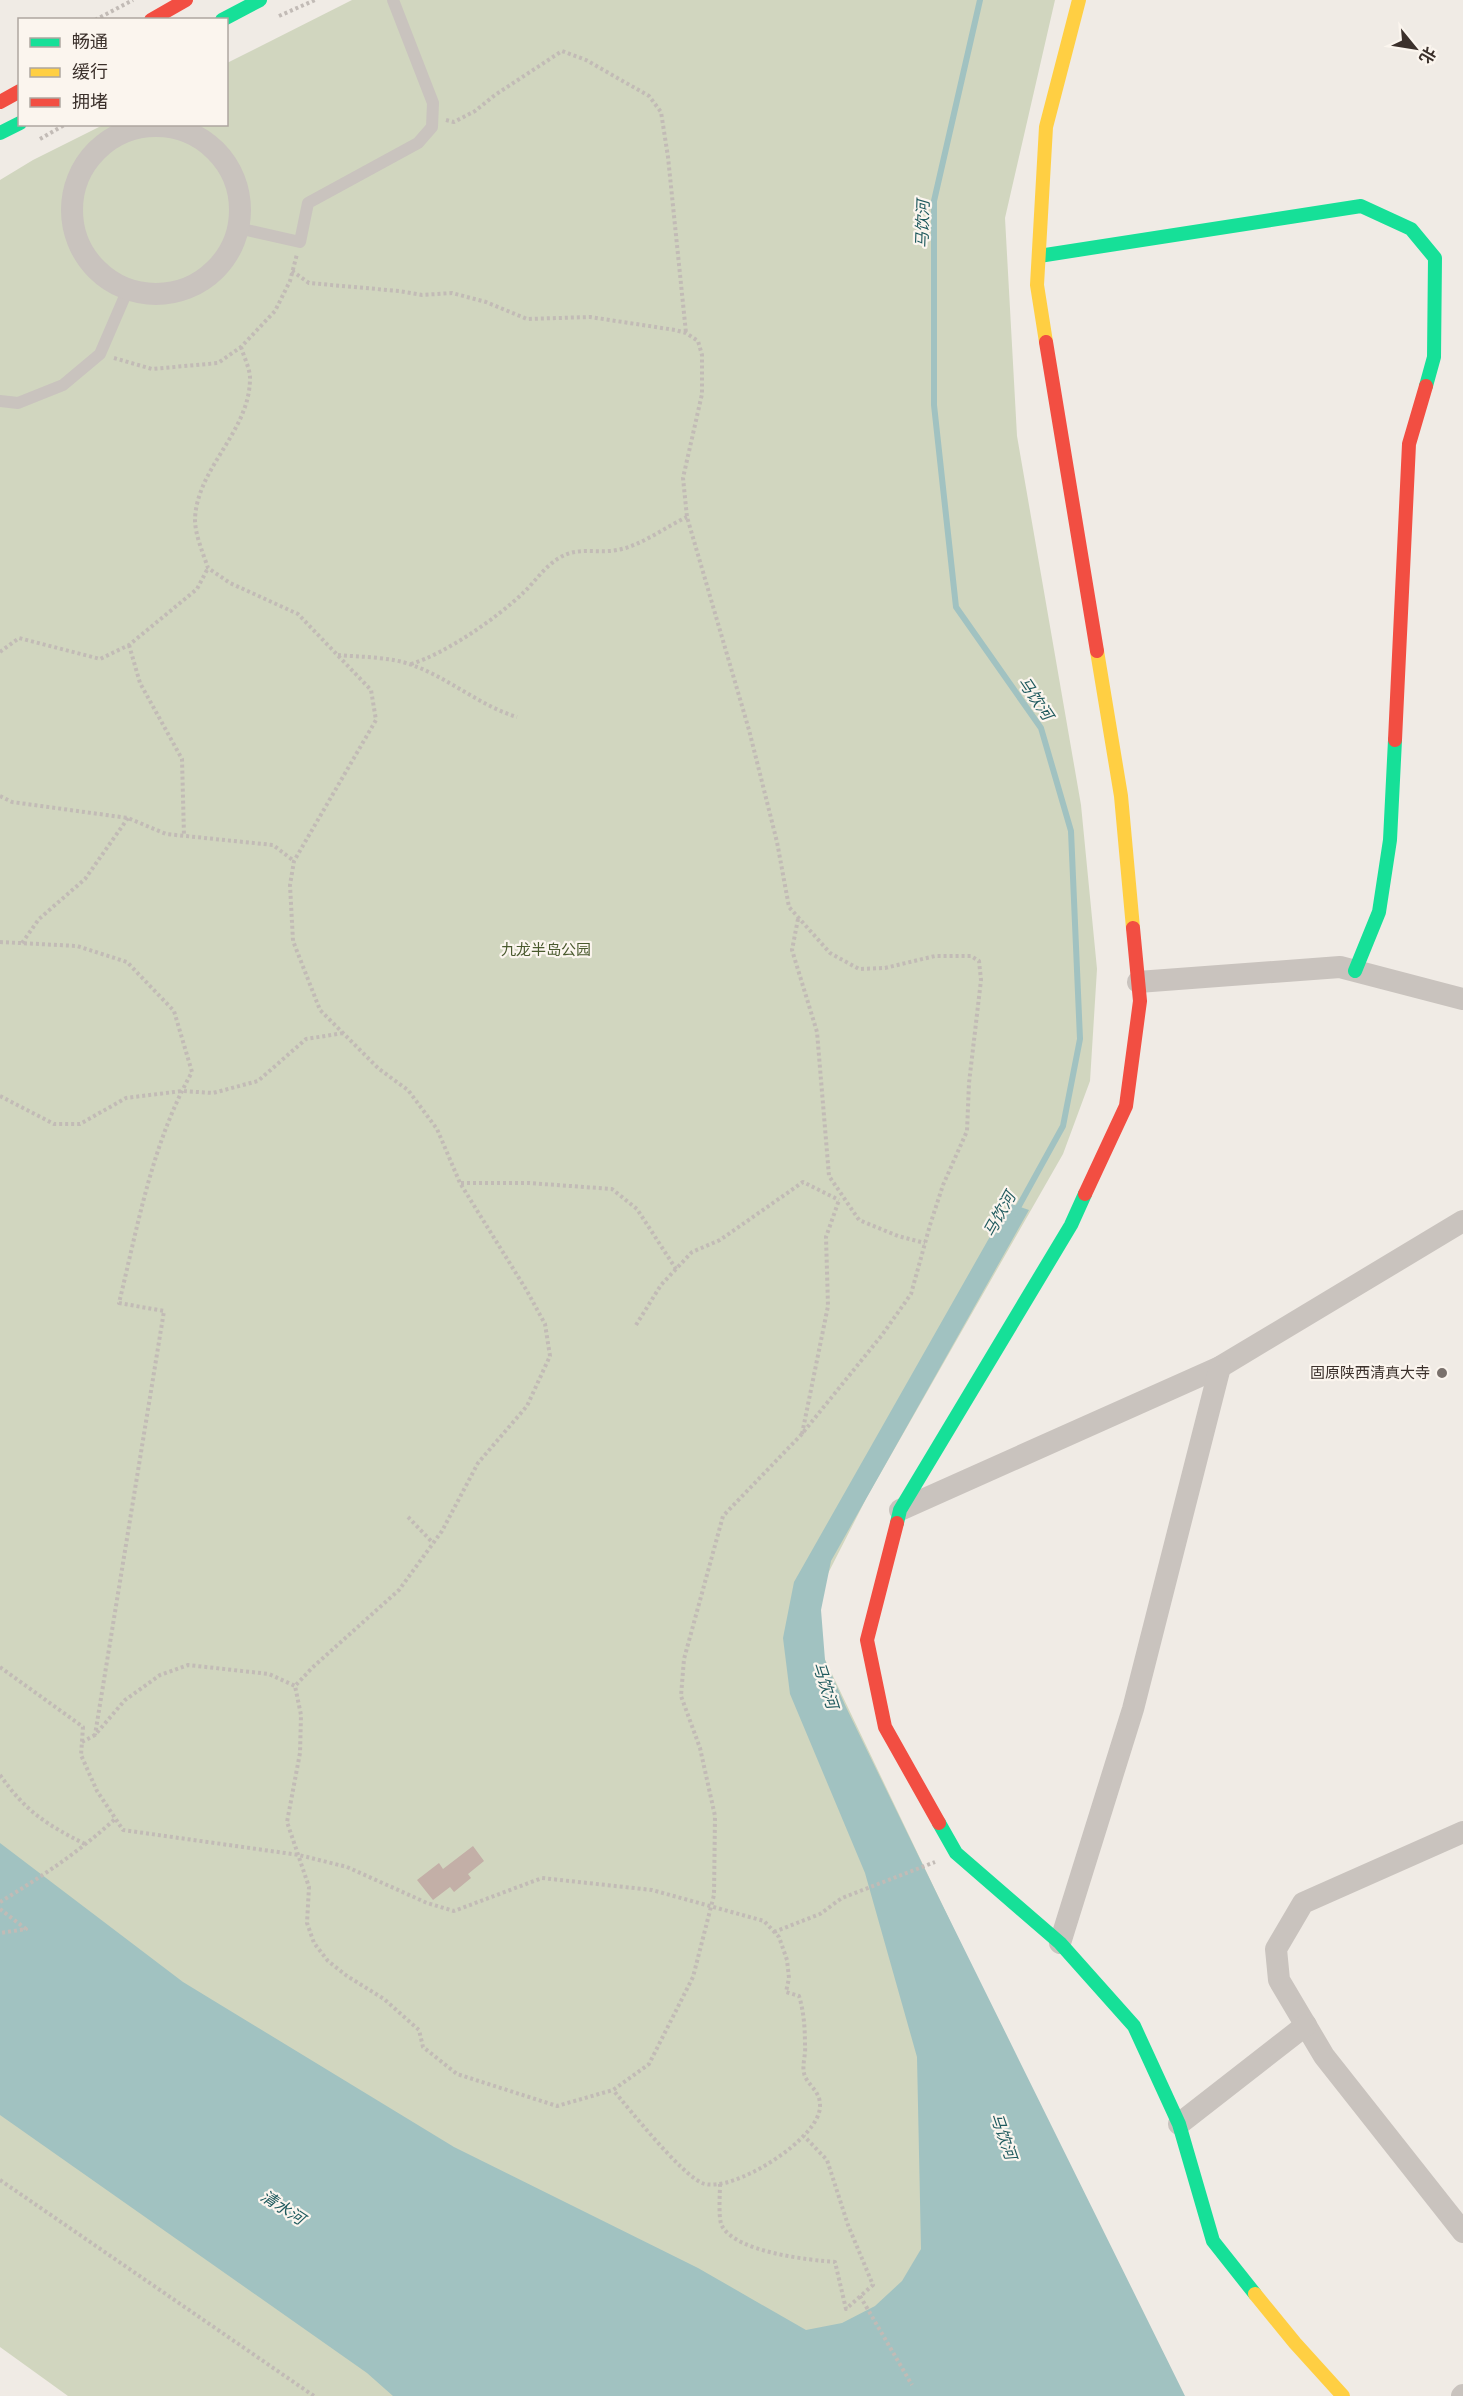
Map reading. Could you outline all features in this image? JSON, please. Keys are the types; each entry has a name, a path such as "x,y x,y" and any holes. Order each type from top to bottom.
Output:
{"main road":[{"path":"154,18 186,0"},
{"path":"226,18 260,0"},
{"path":"1079,0 1046,127 1037,285 1121,796 1140,1001 1126,1106 1071,1225 900,1510 867,1640 885,1727 956,1853 1060,1943 1134,2026 1179,2124 1213,2241 1295,2343 1343,2396"},
{"path":"0,102 18,93"},
{"path":"0,133 18,124"},
{"path":"1039,256 1361,206 1411,229 1436,258 1434,357 1409,444 1390,840 1379,912 1355,971"}],"street":[{"path":"152,126 130,129 105,142 85,164 74,191 72,220 81,248 96,270 118,285 143,294 170,293 195,285 217,269 232,247 238,228 240,195 231,170 213,146 188,131 165,126"},
{"path":"1138,982 1340,967 1463,999"},
{"path":"900,1510 1220,1367 1463,1221"},
{"path":"1060,1943 1133,1708 1220,1367"},
{"path":"1463,1832 1303,1903 1276,1949 1279,1980 1324,2056 1463,2232"},
{"path":"1179,2124 1306,2025"}],"lane":[{"path":"238,228 300,242 308,203 418,143 432,127 433,103 393,0"},
{"path":"0,402 18,403 63,385 100,354 128,289"}],"path":[{"path":"99,18 133,0"},
{"path":"432,117 454,122 475,111 495,94 562,51 586,60 649,96 662,112 686,333"},
{"path":"100,354 152,369 218,363 241,347 275,311 292,271 300,242"},
{"path":"292,271 309,282 422,295 452,293 486,302 527,319 590,317 686,333 698,341 702,355 702,394 684,478 687,517 749,730 777,842 789,907 830,953 860,969 885,968 935,956 971,956 979,961 981,980 969,1083 967,1131 944,1185 924,1243 911,1294 882,1335 801,1435 723,1516 684,1659 681,1696 700,1748 715,1816 714,1895 693,1977 649,2064 613,2090 557,2106 457,2074 423,2047 419,2030 384,1999 327,1961 314,1943 308,1923 309,1887 287,1822 300,1753 301,1715 295,1686"},
{"path":"241,347 250,377 244,404 233,433 199,493 195,521 208,568 230,584 298,614 371,690 376,720 294,861 290,885 293,941 320,1010 379,1069 408,1089 437,1129 460,1183 545,1324 550,1356 527,1406 478,1463 442,1531 399,1590 295,1686"},
{"path":"411,664 427,659 472,632 522,594 556,559 569,552 617,550 687,517"},
{"path":"0,652 19,638 100,659 129,645 197,589 208,568"},
{"path":"129,645 140,683 182,759 184,836"},
{"path":"337,654 411,664 466,691 497,711 517,717"},
{"path":"0,796 12,802 128,818 166,834 273,845 294,861"},
{"path":"22,943 39,919 85,879 128,818"},
{"path":"798,918 792,950 818,1032 829,1176 859,1220 898,1236 924,1243"},
{"path":"0,942 77,945 127,962 174,1011 192,1072 158,1148 118,1303 164,1311 95,1735"},
{"path":"0,1096 54,1124 80,1124 126,1098 182,1091 213,1093 258,1081 306,1039 345,1033"},
{"path":"636,1325 661,1285 692,1252 720,1240 802,1182 839,1200"},
{"path":"460,1183 529,1183 612,1189 637,1209 676,1269"},
{"path":"801,1435 828,1306 826,1238 841,1194"},
{"path":"408,1517 433,1544"},
{"path":"82,1742 95,1735 124,1700 160,1675 188,1665 269,1674 295,1686"},
{"path":"0,1667 83,1727 81,1755 97,1791 123,1830 300,1855 348,1867 427,1903 454,1911 542,1878 652,1890 764,1922 779,1937 787,1960 789,1978 786,1992 799,1996 804,2014 804,2074 816,2090 820,2107 804,2136 794,2146 753,2173 720,2184 703,2183 687,2173 613,2090"},
{"path":"0,1775 18,1800 50,1826 87,1845"},
{"path":"0,1902 60,1865 87,1845 115,1819"},
{"path":"774,1932 820,1914 842,1898 930,1865"},
{"path":"0,1909 26,1929 0,1933"},
{"path":"720,2184 721,2225 730,2236 749,2246 796,2259 835,2262 846,2309 873,2285 848,2225 827,2160 804,2136"},
{"path":"0,2180 314,2396"},
{"path":"860,2296 912,2385"}],"green space":[{"name":"九龙半岛公园","path":"352,0 1055,0 1005,218 1017,436 1081,805 1097,969 1090,1081 1063,1154 867,1497 817,1595 820,1649 1177,2396 68,2396 0,2347 0,180 33,160 101,126 228,126 228,62"}],"water":[{"name":"清水河","path":"1009,1203 1029,1210 831,1561 821,1610 825,1660 939,1898 1185,2396 393,2396 367,2373 0,2115 0,1843 183,1982 454,2147 698,2268 806,2330 842,2323 875,2306 902,2281 921,2249 917,2057 865,1873 790,1694 783,1638 794,1582"}],"building":[{"path":"473,1846 484,1861 468,1874 471,1878 454,1892 450,1887 433,1900 417,1880 439,1863 443,1869"}],"waterway":[{"name":"马饮河","path":"980,0 934,201 934,405 956,607 1041,728 1071,831 1080,1039 1063,1126 1015,1213"}],"traffic: fast":[{"path":"226,18 260,0"},
{"path":"0,133 18,124"},
{"path":"1039,256 1361,206 1411,229 1435,258 1434,357 1426,386"},
{"path":"1355,971 1379,912 1390,840 1395,740"},
{"path":"897,1523 900,1510 1071,1225 1085,1194"},
{"path":"939,1823 956,1853 1060,1943 1134,2026 1179,2124 1213,2241 1255,2294"}],"traffic: slow":[{"path":"1046,342 1037,285 1046,127 1079,0"},
{"path":"1097,651 1121,796 1133,928"},
{"path":"1255,2294 1343,2396"}],"traffic: jam":[{"path":"154,18 186,0"},
{"path":"0,102 18,92"},
{"path":"1046,342 1097,651"},
{"path":"1395,740 1409,444 1426,386"},
{"path":"1085,1194 1126,1106 1140,1001 1133,928"},
{"path":"897,1523 867,1640 885,1727 939,1823"}],"place":[{"name":"固原陕西清真大寺","path":"1442,1373"}]}
